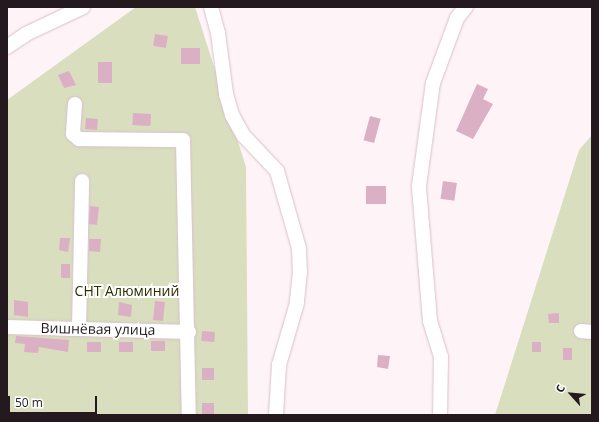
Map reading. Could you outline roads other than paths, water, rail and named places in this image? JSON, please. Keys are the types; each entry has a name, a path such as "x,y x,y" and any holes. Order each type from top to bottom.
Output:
{"street":[{"path":"7,47 83,7"},
{"path":"210,7 218,33 226,94 232,115 243,135 277,171 299,248 300,272 297,303 279,365 276,415"},
{"path":"440,415 441,357 430,321 419,186 433,83 457,18 466,7"},
{"path":"75,104 73,134 79,139 183,140 189,332 189,415"},
{"path":"79,329 82,181"},
{"name":"Вишнёвая улица","path":"7,327 189,332"}],"park label":[{"name":"СНТ Алюминий","path":"127,291"}]}
